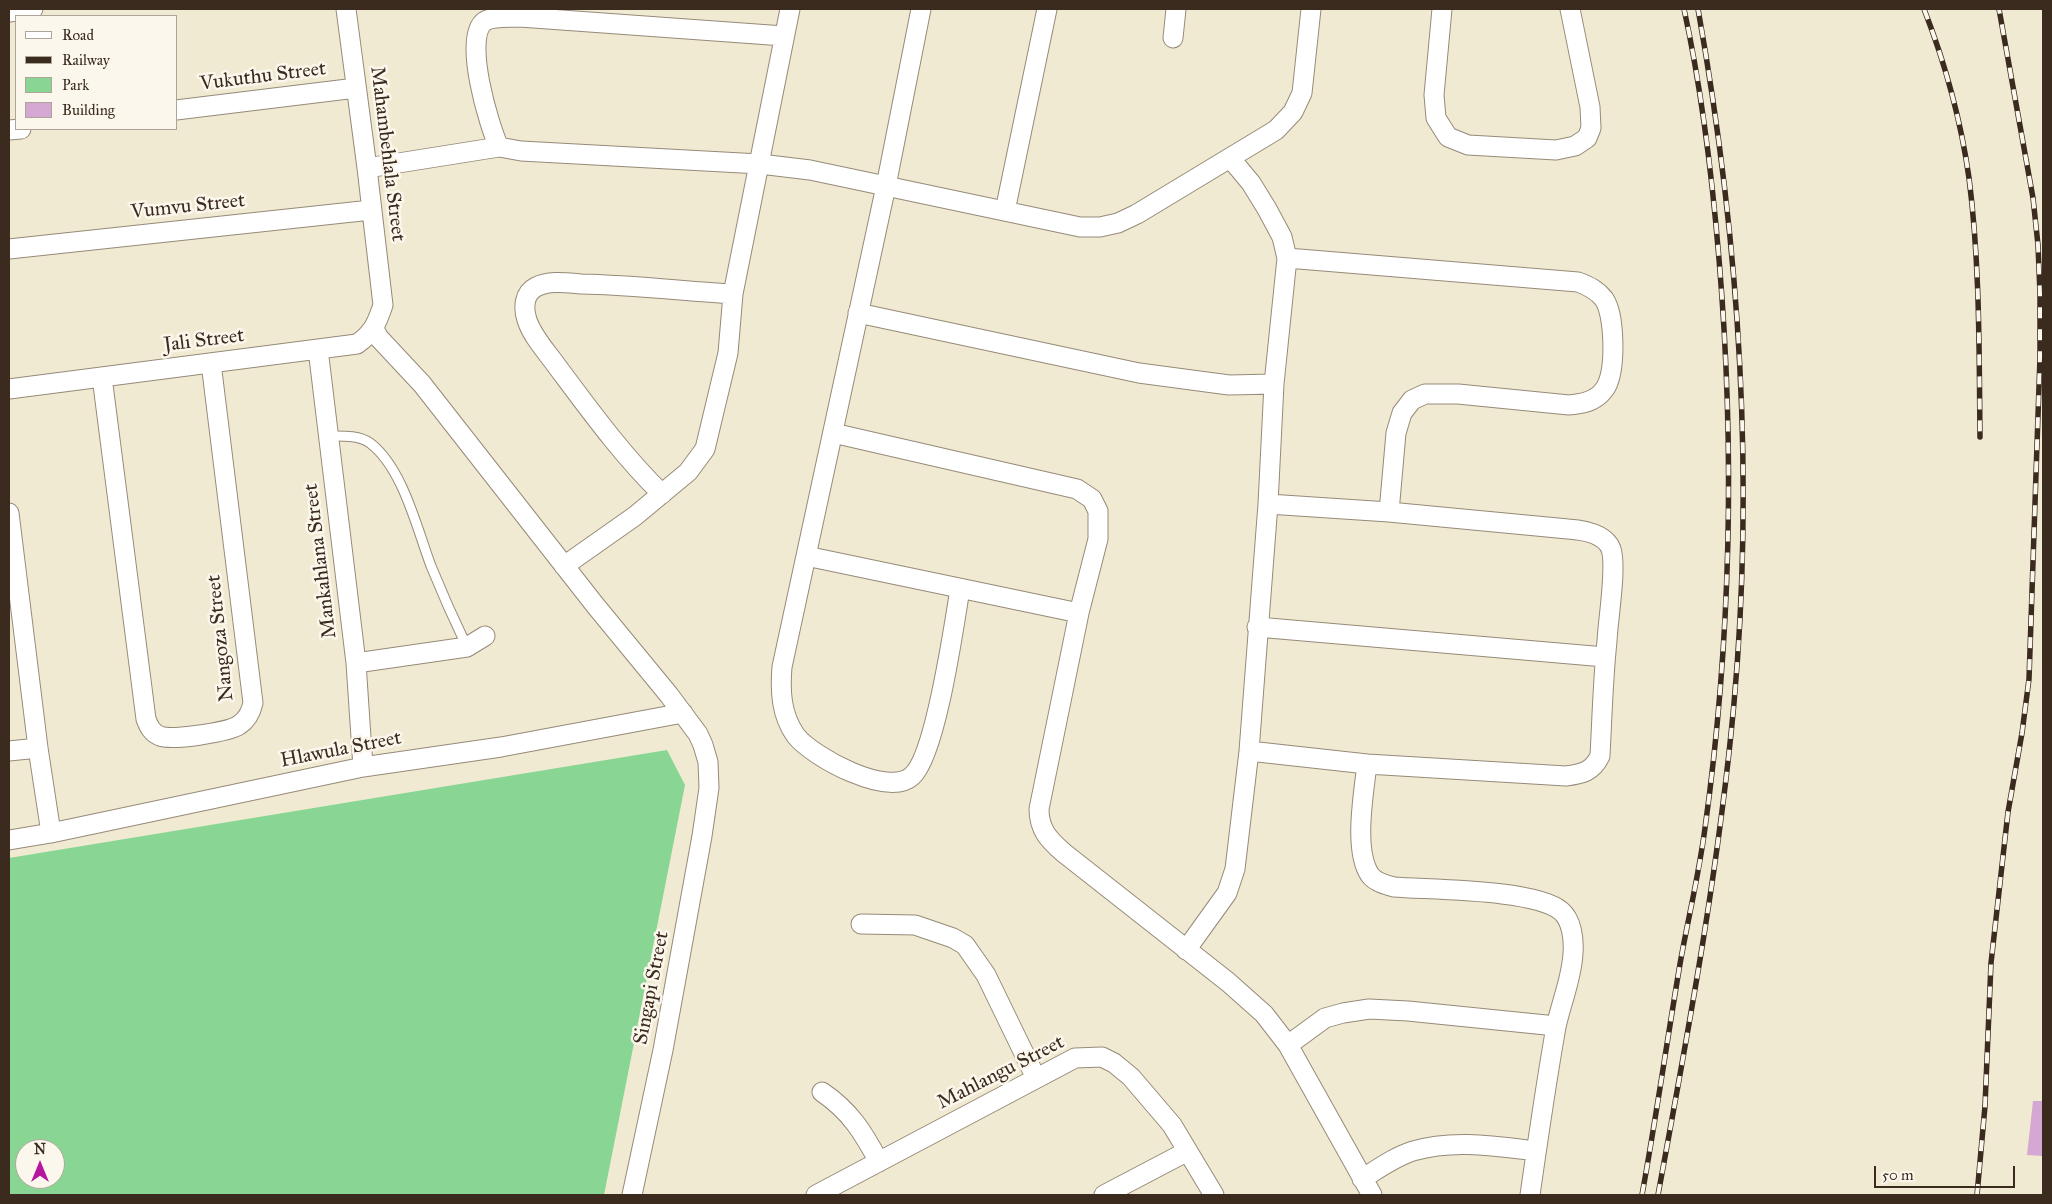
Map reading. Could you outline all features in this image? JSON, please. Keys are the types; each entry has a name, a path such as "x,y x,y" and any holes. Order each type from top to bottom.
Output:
{"street":[{"path":"9,12 33,9"},
{"name":"Mahambehlala Street","path":"346,9 383,305 374,329"},
{"path":"564,566 635,516 662,494 688,472 705,449 728,353 733,294 790,9"},
{"path":"921,9 886,186 782,667 782,701 785,716 797,736 816,754 848,770 875,780 888,782 902,781 911,777 920,765 932,733 960,589"},
{"path":"1005,212 1048,9"},
{"path":"1173,38 1176,9"},
{"path":"367,168 499,147 521,151 760,164 810,170 1080,227 1100,227 1118,223 1137,214 1276,130 1293,112 1302,93 1311,9"},
{"path":"1442,9 1434,95 1436,118 1448,137 1468,144 1556,150 1575,146 1587,138 1591,128 1590,107 1570,9"},
{"path":"499,147 492,133 476,60 475,47 478,29 484,22 492,19 520,18 784,36"},
{"name":"Vukuthu Street","path":"178,110 356,88"},
{"path":"1186,950 1227,894 1235,869 1249,750 1268,504 1274,384 1287,258 1282,237 1267,209 1251,183 1230,159"},
{"name":"Vumvu Street","path":"9,249 371,210"},
{"path":"1287,258 1578,282 1593,288 1604,300 1610,312 1613,334 1609,380 1606,388 1595,398 1584,403 1569,405 1458,394 1425,394 1412,400 1402,413 1396,433 1389,512"},
{"path":"662,494 589,409 537,339 527,320 524,303 528,293 537,286 557,283 621,285 733,294"},
{"path":"858,314 1139,373 1229,385 1274,384"},
{"name":"Jali Street","path":"9,389 357,344 369,336 374,329"},
{"name":"Singapi Street","path":"374,329 379,338 422,384 564,566 683,713 704,745 708,762 710,788 694,889 632,1195"},
{"name":"Mankahlana Street","path":"318,349 356,663 363,767"},
{"name":"Nangoza Street","path":"102,377 146,719 155,734 171,739 235,728 246,719 253,703 211,363"},
{"path":"833,433 1077,489 1092,499 1098,511 1100,525 1098,539 1079,614 1039,809 1042,828 1049,839 1064,853 1264,1014 1288,1045 1372,1195"},
{"path":"1249,750 1367,764 1566,776 1584,774 1594,766 1600,756 1605,657 1613,564 1611,548 1605,539 1580,530 1389,512 1268,504"},
{"path":"9,513 38,748 52,833"},
{"path":"806,556 1079,614"},
{"path":"1257,627 1605,657"},
{"path":"356,663 467,647 485,636"},
{"name":"Hlawula Street","path":"9,840 52,833 363,767 518,745 683,713"},
{"path":"9,751 38,748"},
{"path":"1367,764 1362,843 1364,862 1371,876 1383,884 1394,887 1518,896 1545,902 1561,911 1567,918 1571,930 1573,954 1556,1026 1530,1195"},
{"path":"861,924 915,925 953,938 965,945 986,975 1036,1078"},
{"path":"1288,1045 1325,1018 1369,1009 1408,1011 1556,1026"},
{"name":"Mahlangu Street","path":"816,1195 1075,1058 1102,1057 1114,1063 1131,1077 1172,1125 1186,1152 1214,1195"},
{"path":"822,1092 840,1104 855,1121 878,1162"},
{"path":"1362,1179 1378,1168 1412,1151 1440,1145 1476,1144 1536,1151"},
{"path":"1104,1195 1186,1152"}],"lane":[{"path":"329,436 348,436 369,442 393,472 410,505 430,564 467,647"}],"green space":[{"path":"667,750 685,785 604,1195 9,1195 9,858"}],"building":[{"path":"2033,1101 2043,1101 2043,1156 2027,1155"}],"railway":[{"path":"1642,1195 1680,964 1705,828 1720,686 1728,544 1727,401 1719,259 1706,133 1684,9"},
{"path":"1658,1195 1702,950 1728,765 1740,616 1743,528 1743,441 1733,268 1724,181 1698,9"},
{"path":"1924,9 1939,50 1951,92 1962,135 1969,178 1977,275 1980,437"},
{"path":"1977,1195 1985,1106 1991,963 2008,812 2022,733 2029,679 2040,357 2038,245 2033,198 1999,9"}]}
